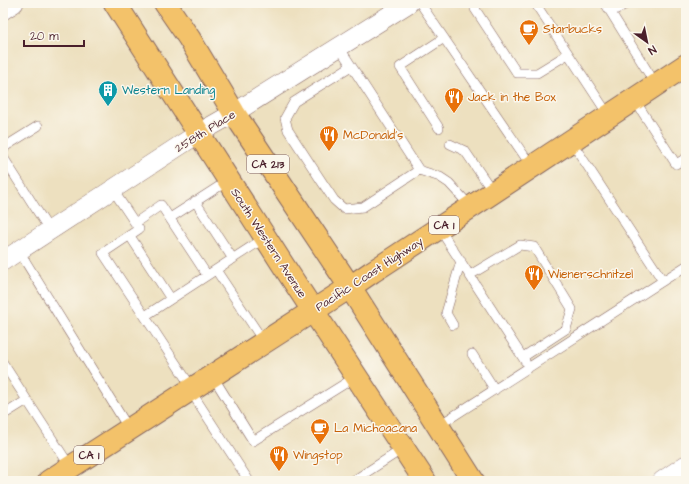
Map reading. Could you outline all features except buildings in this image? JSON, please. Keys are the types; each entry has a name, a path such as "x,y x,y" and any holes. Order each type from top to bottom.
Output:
{"main road":[{"name":"South Western Avenue","path":"115,3 228,180 426,481"},
{"name":"CA 213","path":"165,3 189,38 234,113 350,287 474,481"},
{"name":"Pacific Coast Highway","path":"50,481 350,287 686,65"}],"street":[{"path":"3,10 14,3"},
{"name":"258th Place","path":"3,261 199,133 234,113 409,3"},
{"path":"662,481 686,465"}],"lane":[{"path":"420,3 532,167"},
{"path":"477,3 475,9 517,73 537,73 568,54"},
{"path":"535,3 609,116"},
{"path":"605,3 656,85"},
{"path":"611,12 628,3"},
{"path":"439,128 400,66 444,38"},
{"path":"339,47 419,170 449,183 470,207"},
{"path":"351,66 294,102 285,118 288,130 334,200 344,209 362,207 419,170"},
{"path":"634,99 676,164 686,158"},
{"path":"3,151 6,146 38,126"},
{"path":"571,141 663,281"},
{"path":"450,144 465,151 494,192"},
{"path":"3,157 50,231"},
{"path":"170,218 228,180"},
{"path":"113,190 139,229 103,253 145,316 249,481"},
{"path":"195,201 233,259"},
{"path":"135,223 162,205 207,275"},
{"path":"440,228 529,367"},
{"path":"130,236 171,299"},
{"path":"145,316 266,237"},
{"path":"470,275 520,245 534,247 572,309 566,329 522,357"},
{"path":"19,251 129,429"},
{"path":"452,325 446,313 461,261"},
{"path":"438,426 686,266"},
{"path":"216,270 264,342"},
{"path":"472,354 495,390"},
{"path":"3,362 71,468"},
{"path":"212,376 253,441 357,376"},
{"path":"3,416 27,400"},
{"path":"353,481 404,448"}],"place":[{"name":"Starbucks","path":"529,46"},
{"name":"Western Landing","path":"108,107"},
{"name":"Jack in the Box","path":"454,114"},
{"name":"McDonald's","path":"329,152"},
{"name":"Wienerschnitzel","path":"534,291"},
{"name":"La Michoacana","path":"320,445"},
{"name":"Wingstop","path":"279,472"}]}
